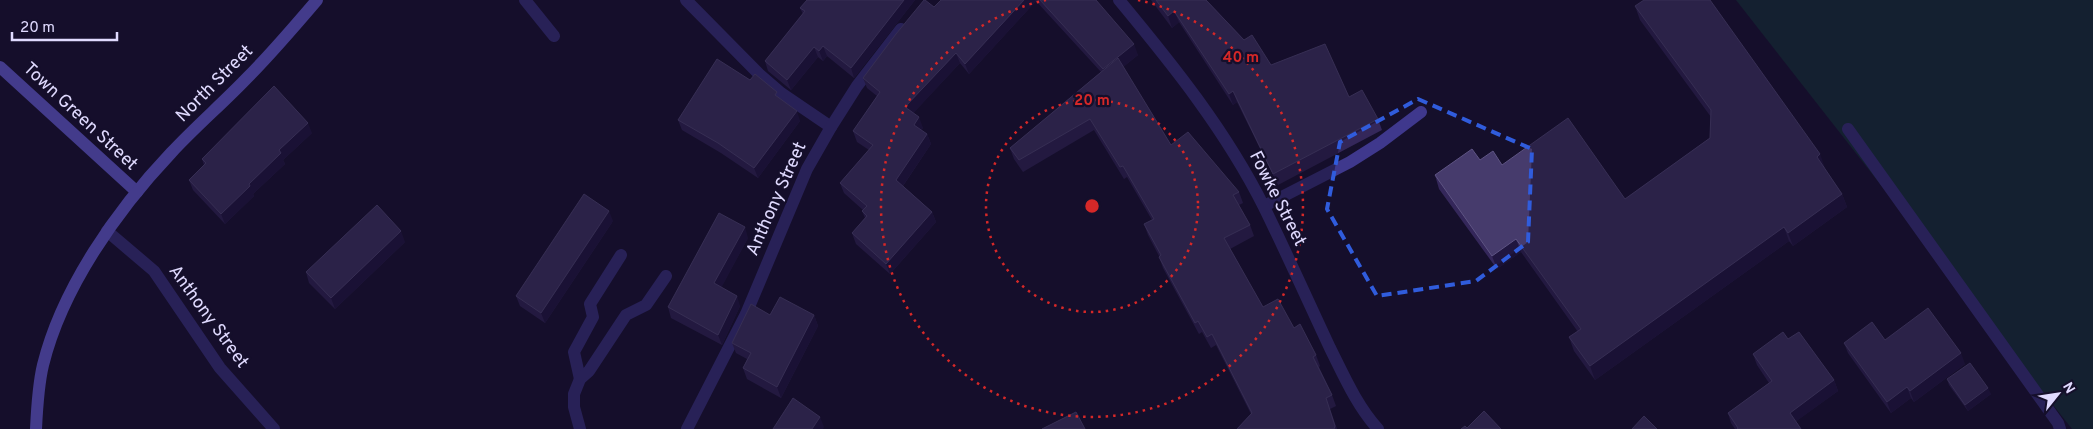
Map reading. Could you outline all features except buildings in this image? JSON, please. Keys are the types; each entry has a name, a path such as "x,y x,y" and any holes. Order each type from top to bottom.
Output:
{"street":[{"name":"North Street","path":"36,429 43,364 53,335 75,284 107,231 170,154 281,42 317,0"},
{"path":"525,0 554,36"},
{"path":"686,0 759,74 781,93 831,127"},
{"name":"Fowke Street","path":"1119,0 1198,98 1230,148 1264,206 1359,404 1378,429"},
{"name":"Anthony Street","path":"687,429 746,314 807,170 857,86 907,22"},
{"name":"Town Green Street","path":"0,67 137,192"},
{"path":"1264,206 1350,162 1380,143 1421,112"},
{"path":"1848,129 2058,422 2060,429"},
{"name":"Anthony Street","path":"107,231 154,271 220,368 274,429"},
{"path":"580,379 574,352 594,317 590,304 621,255"},
{"path":"580,429 574,407 574,394 580,379 589,371 626,315 646,305 666,276"}],"highlighted area":[{"path":"1418,99 1532,149 1528,242 1476,281 1377,296 1327,209 1340,142"}],"green space":[{"path":"1736,0 2093,0 2093,429 2072,429"}]}
